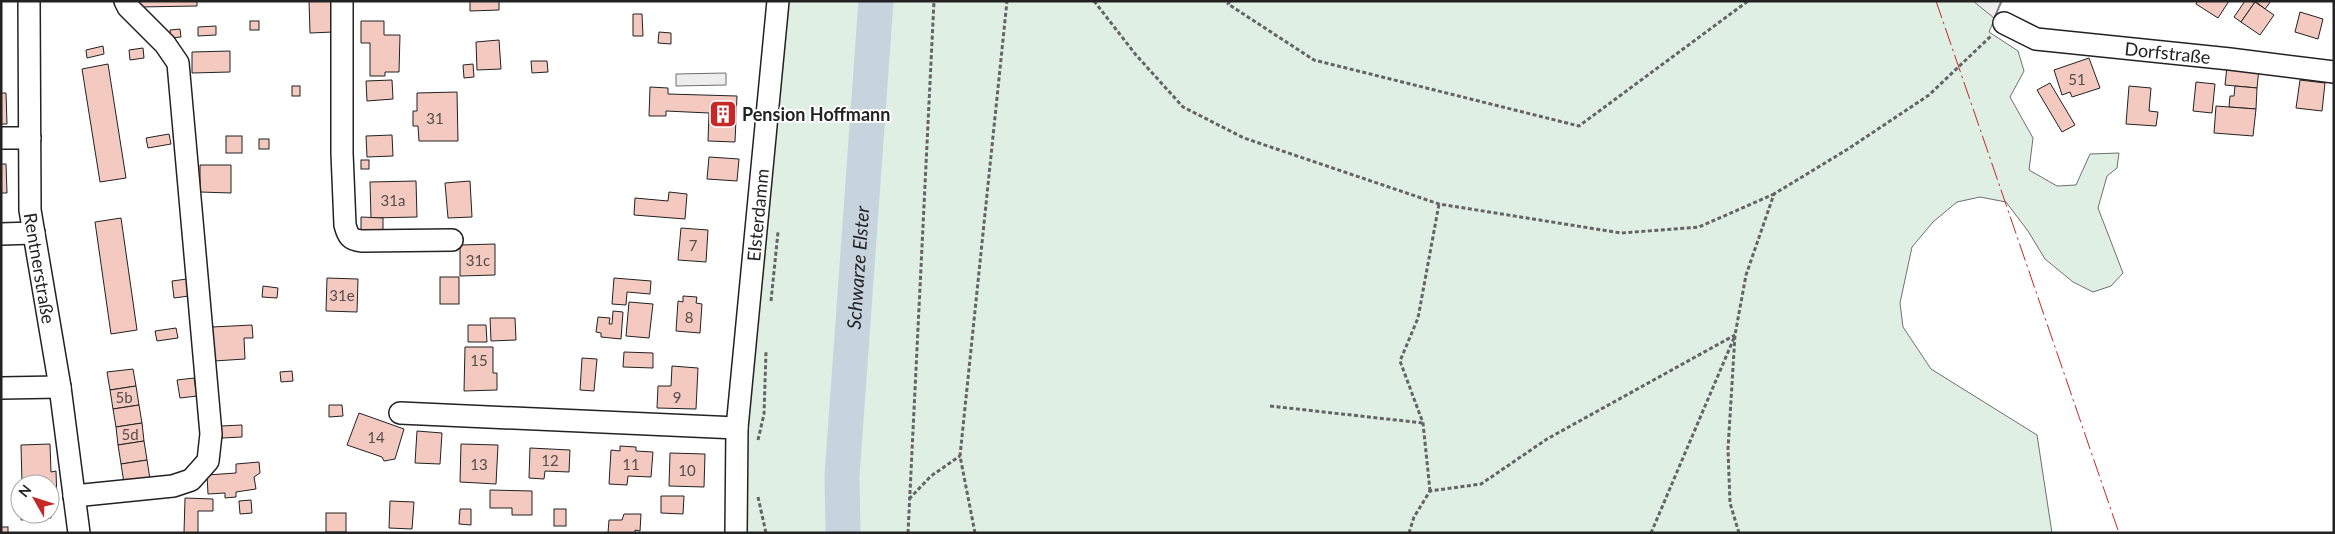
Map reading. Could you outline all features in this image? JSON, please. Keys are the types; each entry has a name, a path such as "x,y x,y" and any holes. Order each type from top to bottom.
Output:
{"street":[{"name":"Rentnerstraße","path":"30,1 30,210 60,387 79,533"},
{"path":"74,496 173,486 191,480 208,461 211,434 178,63 165,44 128,7 125,1"},
{"path":"342,1 342,153 345,225 348,236 354,240 362,241 452,240"},
{"name":"Elsterdamm","path":"736,533 737,428 778,1"},
{"name":"Dorfstraße","path":"2004,23 2036,39 2230,58 2334,72"},
{"path":"1,138 30,138"},
{"path":"1,234 34,233"},
{"path":"1,388 60,387"},
{"path":"400,413 737,428"}],"path":[{"path":"908,533 908,500 934,1"},
{"path":"975,533 960,456 1006,1"},
{"path":"1094,1 1136,56 1184,107 1244,138 1439,204 1621,233 1699,227 1774,194 1848,149 1929,95 2004,23"},
{"path":"1230,1 1228,4 1314,60 1579,126 1748,1"},
{"path":"1739,533 1730,503 1729,458 1735,335 1746,275 1774,194"},
{"path":"1409,533 1414,517 1430,491 1423,423 1400,361 1418,318 1439,204"},
{"path":"1430,491 1481,484 1547,439 1735,335"},
{"path":"1651,533 1735,335"},
{"path":"1270,406 1423,423"},
{"path":"908,500 931,476 960,456"}],"green space":[{"path":"778,1 2002,1 1989,32 2018,51 2024,71 2010,97 2033,138 2029,170 2057,186 2076,185 2090,154 2119,153 2117,168 2107,176 2098,208 2123,273 2111,286 2093,292 2073,282 2045,259 2028,231 2006,202 1980,197 1957,202 1933,222 1912,247 1900,303 1903,327 1931,369 2037,435 2052,533 736,533"}],"shaded area":[{"path":"1973,1 2001,1 1994,18"},
{"path":"726,73 726,85 676,86 676,74"}],"building":[{"path":"139,1 197,1 197,6 139,7"},
{"path":"309,1 332,1 333,32 310,33"},
{"path":"470,1 499,1 499,10 470,11"},
{"path":"2197,1 2229,1 2218,18 2196,4"},
{"path":"2245,1 2255,2 2241,22 2234,17"},
{"path":"2255,1 2271,1 2265,9"},
{"path":"2255,2 2274,15 2260,35 2241,22"},
{"path":"2300,12 2323,19 2318,39 2295,32"},
{"path":"633,14 642,14 643,36 633,36"},
{"path":"250,21 259,21 259,30 250,30"},
{"path":"361,21 384,21 384,35 400,35 399,72 385,72 385,76 370,76 370,43 361,43"},
{"path":"216,26 216,35 198,36 198,27"},
{"path":"180,29 181,37 171,38 170,30"},
{"path":"659,32 671,33 671,44 658,43"},
{"path":"499,40 501,69 477,70 476,42"},
{"path":"103,46 104,54 87,58 86,50"},
{"path":"143,48 144,58 130,60 129,50"},
{"path":"230,51 230,72 192,73 192,52"},
{"path":"2089,58 2100,88 2072,97 2070,92 2062,95 2054,70"},
{"path":"531,61 547,61 548,72 532,73"},
{"path":"108,64 126,178 100,182 82,69"},
{"path":"473,64 474,77 464,78 463,65"},
{"path":"2227,66 2259,69 2257,88 2225,85"},
{"path":"392,80 393,99 367,101 366,81"},
{"path":"2300,80 2325,83 2322,111 2296,108"},
{"path":"2196,82 2215,84 2212,113 2193,111"},
{"path":"2050,83 2075,125 2062,132 2037,90"},
{"path":"292,86 300,86 300,96 292,96"},
{"path":"2129,86 2151,88 2149,111 2158,112 2156,126 2126,124"},
{"path":"2235,86 2257,88 2256,109 2229,107 2230,96 2234,96"},
{"name":"Pension Hoffmann","path":"650,87 668,88 668,94 737,96 735,142 708,141 709,113 666,111 666,116 649,116"},
{"path":"457,92 458,141 419,141 418,126 413,126 413,111 417,111 417,93"},
{"path":"1,93 6,93 7,124 1,124"},
{"path":"2216,106 2256,109 2253,136 2214,133"},
{"path":"169,134 171,144 148,148 146,138"},
{"path":"392,135 393,156 367,157 366,136"},
{"path":"226,136 242,136 242,153 226,153"},
{"path":"259,139 269,139 269,149 259,149"},
{"path":"709,157 739,159 737,181 707,179"},
{"path":"361,160 369,160 369,169 361,169"},
{"path":"1,164 6,164 7,193 1,193"},
{"path":"200,165 231,165 231,193 200,192"},
{"path":"416,181 417,217 371,218 370,182"},
{"path":"470,181 472,217 448,218 445,183"},
{"path":"669,192 687,194 685,219 634,215 635,198 668,201"},
{"path":"361,217 383,218 383,234 361,234"},
{"path":"121,218 137,330 111,334 95,222"},
{"path":"681,228 708,230 706,262 678,260"},
{"path":"495,244 495,275 460,276 460,245"},
{"path":"440,277 459,277 459,304 440,304"},
{"path":"327,278 358,279 357,312 326,311"},
{"path":"614,278 651,281 650,294 627,292 626,305 612,304"},
{"path":"187,279 189,296 174,298 172,281"},
{"path":"263,286 278,288 277,298 262,297"},
{"path":"683,296 697,297 696,303 702,304 700,333 676,331 678,301 683,302"},
{"path":"629,302 653,304 649,338 626,336"},
{"path":"613,311 623,312 621,339 601,337 601,333 596,332 598,317 610,318 609,324 612,324"},
{"path":"490,318 515,318 516,340 491,341"},
{"path":"252,325 253,338 244,338 245,359 214,361 212,327"},
{"path":"468,325 486,325 487,342 468,342"},
{"path":"176,328 178,338 157,341 155,331"},
{"path":"465,347 493,347 493,373 497,373 497,390 464,391"},
{"path":"624,352 653,353 653,368 623,367"},
{"path":"582,358 597,359 594,391 580,390"},
{"path":"672,366 698,368 696,409 657,408 658,386 671,386"},
{"path":"133,369 136,386 110,390 107,372"},
{"path":"292,371 293,381 281,382 280,372"},
{"path":"194,378 197,396 180,398 177,380"},
{"path":"136,386 139,405 113,409 110,390"},
{"path":"139,405 142,423 116,427 113,409"},
{"path":"329,405 342,405 343,416 329,417"},
{"path":"359,413 404,429 395,459 384,461 382,457 347,445"},
{"path":"142,423 144,441 118,445 116,427"},
{"path":"242,425 242,437 222,438 221,426"},
{"path":"417,431 442,433 440,464 415,463"},
{"path":"144,441 147,460 121,464 118,445"},
{"path":"50,444 51,472 56,471 56,474 22,474 21,445"},
{"path":"461,444 498,445 496,484 460,482"},
{"path":"620,446 636,447 636,451 653,452 651,477 628,476 627,485 609,484 611,450 620,451"},
{"path":"530,448 570,450 569,472 545,471 544,479 529,478"},
{"path":"670,453 705,454 704,487 669,486"},
{"path":"147,460 150,479 124,483 121,464"},
{"path":"259,462 260,473 254,477 256,489 236,492 236,497 225,498 225,493 208,494 207,475 236,473 236,464"},
{"path":"490,490 532,491 532,515 512,515 512,508 490,508"},
{"path":"661,496 684,496 683,514 661,513"},
{"path":"185,498 213,499 213,511 198,511 198,533 184,533"},
{"path":"251,500 252,513 240,514 239,501"},
{"path":"390,501 414,502 412,529 389,528"},
{"path":"460,509 471,509 471,525 459,524"},
{"path":"554,509 566,509 566,526 554,526"},
{"path":"326,513 346,513 346,532 326,532"},
{"path":"624,514 641,514 640,531 635,530 635,533 608,533 609,520 622,520"},
{"path":"1,527 8,527 8,533 1,533"}],"waterway":[{"name":"Schwarze Elster","path":"843,533 842,476 876,1"}],"power":[{"path":"1936,1 2119,533"}],"place":[{"name":"Pension Hoffmann","path":"723,114"}]}
